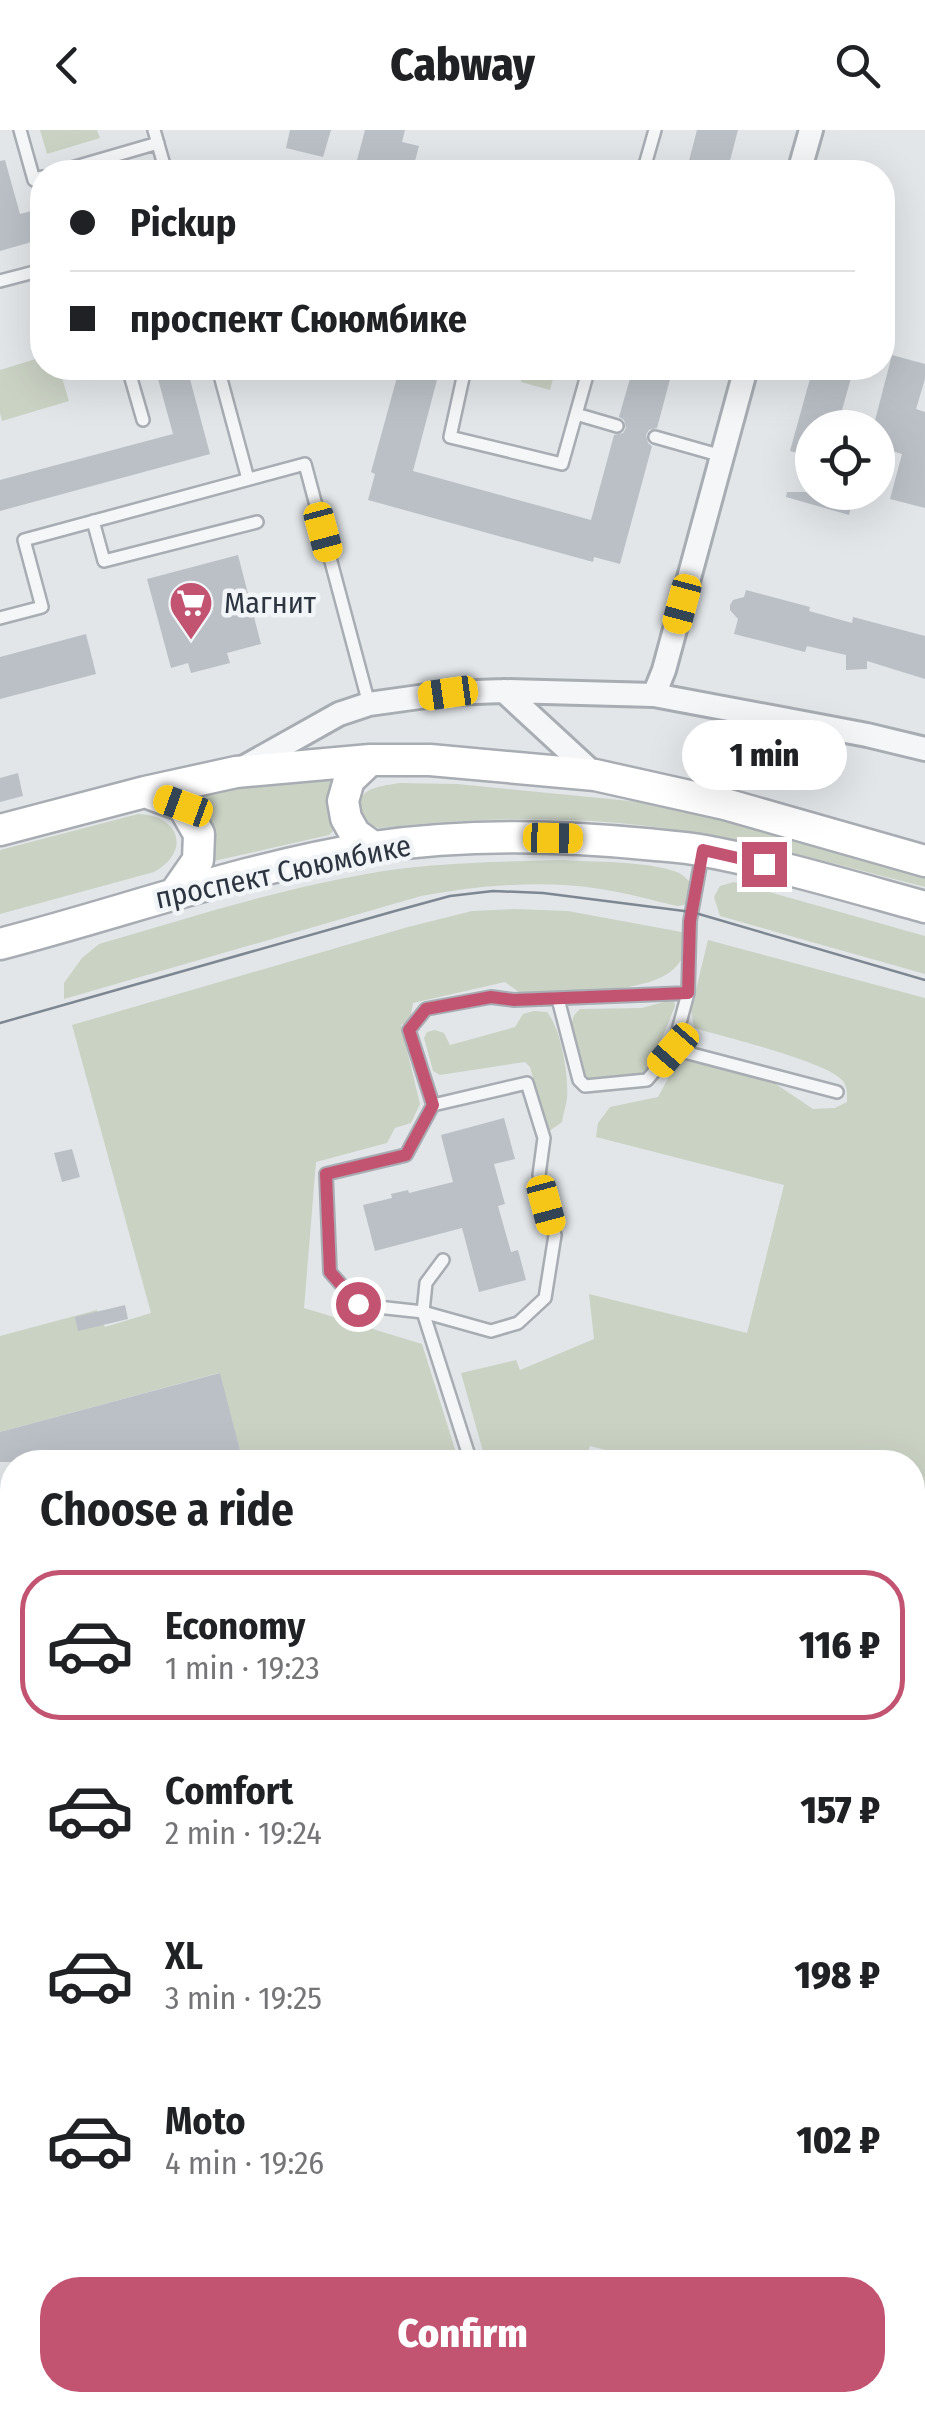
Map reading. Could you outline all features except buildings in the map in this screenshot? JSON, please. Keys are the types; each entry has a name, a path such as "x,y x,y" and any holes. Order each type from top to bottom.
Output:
{"main road":[{"path":"370,760 349,780 343,801 354,834 373,847"},
{"path":"0,830 236,772 370,760 430,760 595,775 725,804 925,860"},
{"path":"145,792 183,806 199,834 198,860 175,893"},
{"name":"проспект Сююмбике","path":"0,944 175,893 373,847 446,840 588,838 703,850 925,907"}],"street":[{"path":"802,160 810,130"},
{"path":"654,695 743,380"},
{"path":"504,691 595,775"},
{"path":"236,772 340,714 369,704 448,693 504,691 654,695 925,749"}],"lane":[{"path":"20,130 30,166"},
{"path":"646,160 655,130"},
{"path":"92,160 156,137"},
{"path":"0,281 30,273"},
{"path":"131,380 142,420"},
{"path":"221,380 248,479"},
{"path":"463,380 450,437 562,464 586,380"},
{"path":"576,414 617,426"},
{"path":"654,436 722,456"},
{"path":"0,618 42,607 24,540 305,464 369,704"},
{"path":"93,521 104,561 256,522"},
{"path":"558,998 580,1080 585,1086 647,1080 673,1050 688,993 690,921 703,850"},
{"path":"433,1105 528,1083 544,1138 538,1175 555,1235 544,1298 518,1323 491,1330 423,1312 358,1304 330,1272 326,1174 406,1155 433,1105 409,1030 426,1009 491,997 514,1000 688,993"},
{"path":"673,1050 837,1092"},
{"path":"443,1260 426,1283 423,1312 467,1450"}],"shaded area":[{"path":"40,130 97,130 100,138 47,154"},
{"path":"30,361 30,380 63,380 69,401 2,421 0,370"},
{"path":"522,380 553,380 550,390"},
{"path":"331,777 333,831 329,835 205,863 192,798 200,791"},
{"path":"399,783 457,784 661,804 925,873 925,887 757,845 621,823 517,819 373,826 361,812 363,796 375,788"},
{"path":"138,814 152,816 171,827 176,845 166,864 154,872 0,914 0,850"},
{"path":"561,860 674,871 687,879 694,895 686,904 677,906 578,886 511,885 443,892 64,999 64,983 82,958 99,944 229,906 410,867"},
{"path":"734,882 925,936 925,974 720,916 714,897 720,886"},
{"path":"472,911 568,911 687,933 679,963 650,982 606,990 520,993 505,982 413,1003 410,1020 401,1025 420,1104 411,1123 395,1128 387,1143 316,1162 304,1308 422,1344 455,1450 240,1450 219,1373 0,1432 0,1336 97,1310 105,1327 151,1313 72,1025"},
{"path":"708,940 925,998 925,1450 606,1450 590,1446 589,1450 483,1450 461,1373 516,1360 520,1370 594,1339 589,1294 747,1333 784,1185 596,1137 598,1123 610,1107 658,1097 681,1055 773,1082 813,1109 835,1108 847,1102 847,1091 842,1080 816,1065 694,1028 691,1010"},
{"path":"674,999 675,1006 649,1070 635,1079 588,1081 572,1030 573,1018 580,1009 642,1008"},
{"path":"547,1012 552,1020 567,1078 562,1122 548,1132 530,1067 525,1062 440,1075 433,1071 424,1038 427,1032 435,1030 444,1033 450,1045 515,1027 523,1014"}],"tram line":[{"path":"0,1023 450,896 493,891 543,893 692,912 925,980"}],"place":[{"name":"Магнит","path":"191,641"}],"route":[{"path":"358,1304 330,1272 326,1174 406,1155 433,1105 409,1030 426,1009 491,997 514,1000 688,993 690,921 703,850 764,864"}]}
